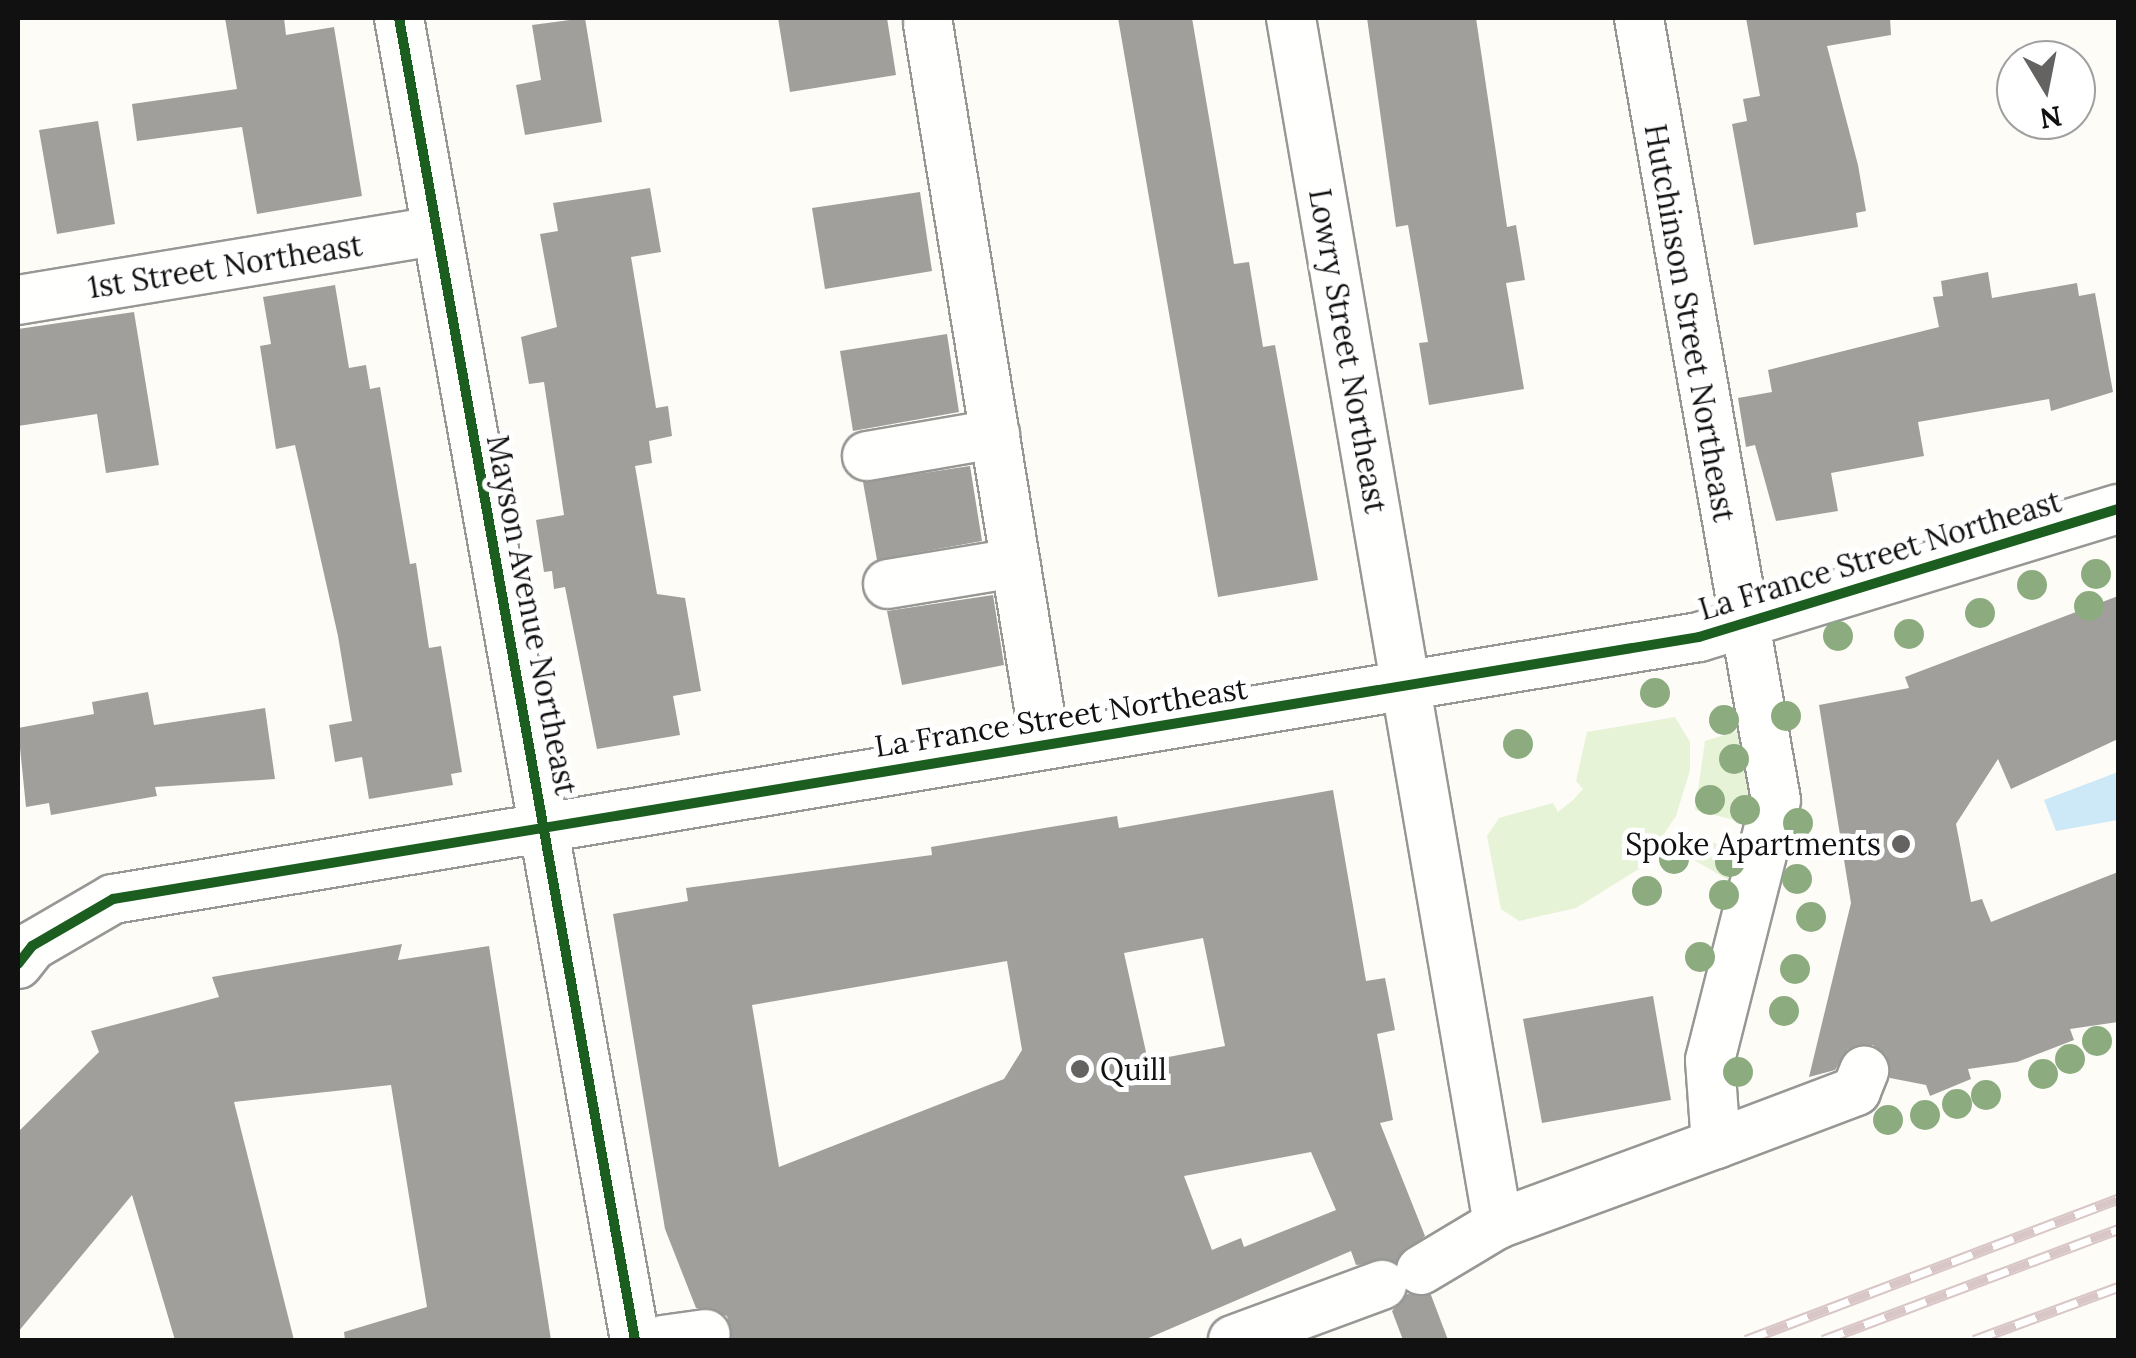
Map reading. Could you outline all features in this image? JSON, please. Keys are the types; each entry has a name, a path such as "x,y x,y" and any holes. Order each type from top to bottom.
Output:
{"street":[{"name":"Mayson Avenue Northeast","path":"399,18 433,231 546,828 634,1340"},
{"name":"Lowry Street Northeast","path":"1291,18 1498,1224"},
{"name":"Hutchinson Street Northeast","path":"1638,18 1742,628 1776,800 1710,1060 1716,1144"},
{"path":"928,24 1045,745"},
{"name":"1st Street Northeast","path":"18,300 433,231"},
{"path":"867,456 994,434"},
{"name":"La France Street Northeast","path":"18,964 32,946 112,899 1742,628 2118,510"},
{"path":"888,584 1015,563"},
{"path":"1233,1340 1402,1278 1498,1224 1856,1091 1864,1071"}],"green space":[{"path":"1675,717 1690,742 1690,770 1676,816 1642,867 1576,908 1519,921 1501,909 1487,836 1499,818 1553,803 1558,812 1573,800 1583,789 1576,781 1587,732"},
{"path":"1744,729 1756,801 1753,825 1695,810 1705,741"},
{"path":"1684,834 1745,852 1737,885 1675,849"}],"water":[{"path":"2118,772 2118,820 2056,831 2044,800"}],"building":[{"path":"225,18 284,18 286,35 334,27 362,196 257,214 242,127 137,141 132,104 237,89"},
{"path":"585,18 602,122 525,135 516,85 541,80 532,25"},
{"path":"778,18 887,18 896,75 790,92"},
{"path":"1118,18 1192,18 1234,264 1249,262 1263,347 1275,345 1318,580 1218,597"},
{"path":"1367,18 1476,18 1507,227 1516,225 1525,280 1506,283 1524,389 1429,405 1419,343 1428,342 1408,225 1396,227"},
{"path":"1746,18 1890,18 1891,35 1827,46 1866,211 1856,213 1858,227 1754,245 1732,124 1747,121 1743,99 1760,96"},
{"path":"98,121 115,224 57,234 39,130"},
{"path":"650,188 661,252 631,257 656,408 668,406 672,436 649,441 652,463 635,466 657,594 685,598 701,691 673,696 680,735 597,749 565,587 554,589 552,571 544,572 536,520 564,515 544,382 529,384 521,337 557,327 540,234 558,231 553,203"},
{"path":"920,192 932,271 825,289 812,208"},
{"path":"1988,272 1992,298 2077,283 2079,296 2095,293 2113,392 2051,411 2049,399 1918,422 1924,456 1831,473 1838,511 1776,521 1755,445 1746,447 1738,398 1772,392 1768,370 1939,327 1933,297 1943,296 1941,281"},
{"path":"335,285 349,368 366,365 370,389 380,387 410,564 416,563 429,648 441,646 462,772 451,774 453,785 369,799 362,757 335,762 329,725 352,721 338,636 295,445 276,449 260,346 271,344 263,297"},
{"path":"134,312 159,465 106,473 97,414 18,426 18,329"},
{"path":"947,334 959,412 853,431 840,351"},
{"path":"970,466 982,541 877,560 863,482"},
{"path":"993,595 1004,665 902,685 887,611"},
{"name":"Spoke Apartments","path":"2118,596 2118,739 2011,789 1998,759 1956,824 1971,902 1982,899 1991,922 2118,872 2118,1022 2070,1029 2074,1040 2017,1062 1968,1069 1971,1079 1930,1096 1926,1085 1890,1078 1886,1055 1873,1045 1848,1049 1835,1070 1809,1077 1851,903 1819,705 1909,688 1905,677"},
{"path":"148,692 154,725 265,708 275,779 155,787 157,796 51,815 49,803 26,807 18,728 94,714 92,702"},
{"name":"Quill","path":"1333,790 1366,981 1385,978 1395,1030 1377,1034 1393,1120 1380,1123 1425,1236 1396,1262 1356,1265 1351,1251 1144,1340 732,1340 727,1316 696,1308 665,1229 613,914 688,901 686,888 932,855 931,847 1117,816 1119,828","holes":["1203,938 1225,1046 1148,1061 1124,953","1007,961 1022,1050 1004,1079 779,1167 752,1005","1311,1152 1336,1210 1244,1247 1241,1238 1212,1250 1184,1176"]},
{"path":"402,944 398,960 489,946 551,1340 345,1340 344,1332 427,1307 391,1085 234,1102 294,1340 175,1340 132,1195 18,1332 18,1132 99,1052 91,1031 219,997 212,977"},
{"path":"1653,996 1671,1100 1542,1123 1523,1019"},
{"path":"1407,1294 1431,1295 1448,1340 1403,1340 1392,1311"}],"railway":[{"path":"1746,1340 2118,1199"},
{"path":"1823,1340 2118,1229"},
{"path":"1974,1340 2118,1287"}],"cycle path":[{"path":"399,18 635,1340"},
{"path":"18,964 32,946 113,899 1699,637 2118,509"}],"place":[{"name":"Spoke Apartments","path":"1901,844"},
{"name":"Quill","path":"1080,1069"}]}
